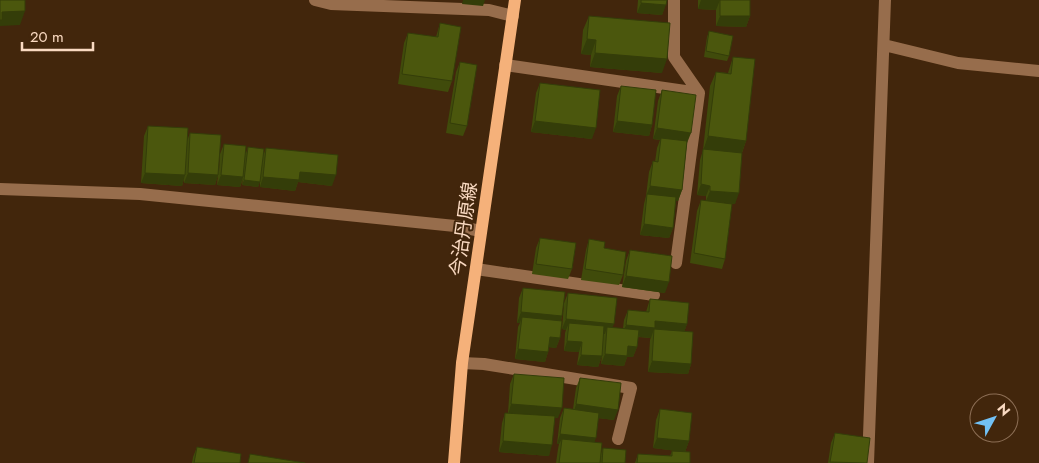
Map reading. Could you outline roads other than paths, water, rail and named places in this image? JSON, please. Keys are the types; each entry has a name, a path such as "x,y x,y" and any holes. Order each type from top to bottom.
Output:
{"main road":[{"name":"今治丹原線","path":"454,463 462,363 515,0"}],"street":[{"path":"315,0 331,4 489,10 513,16"},
{"path":"674,0 674,57 699,93 676,263"},
{"path":"868,463 885,0"},
{"path":"884,45 958,63 1039,71"},
{"path":"505,65 699,93"},
{"path":"0,189 140,194 455,226 481,231"},
{"path":"476,269 654,295"},
{"path":"462,363 484,364 631,388 618,439"}]}
